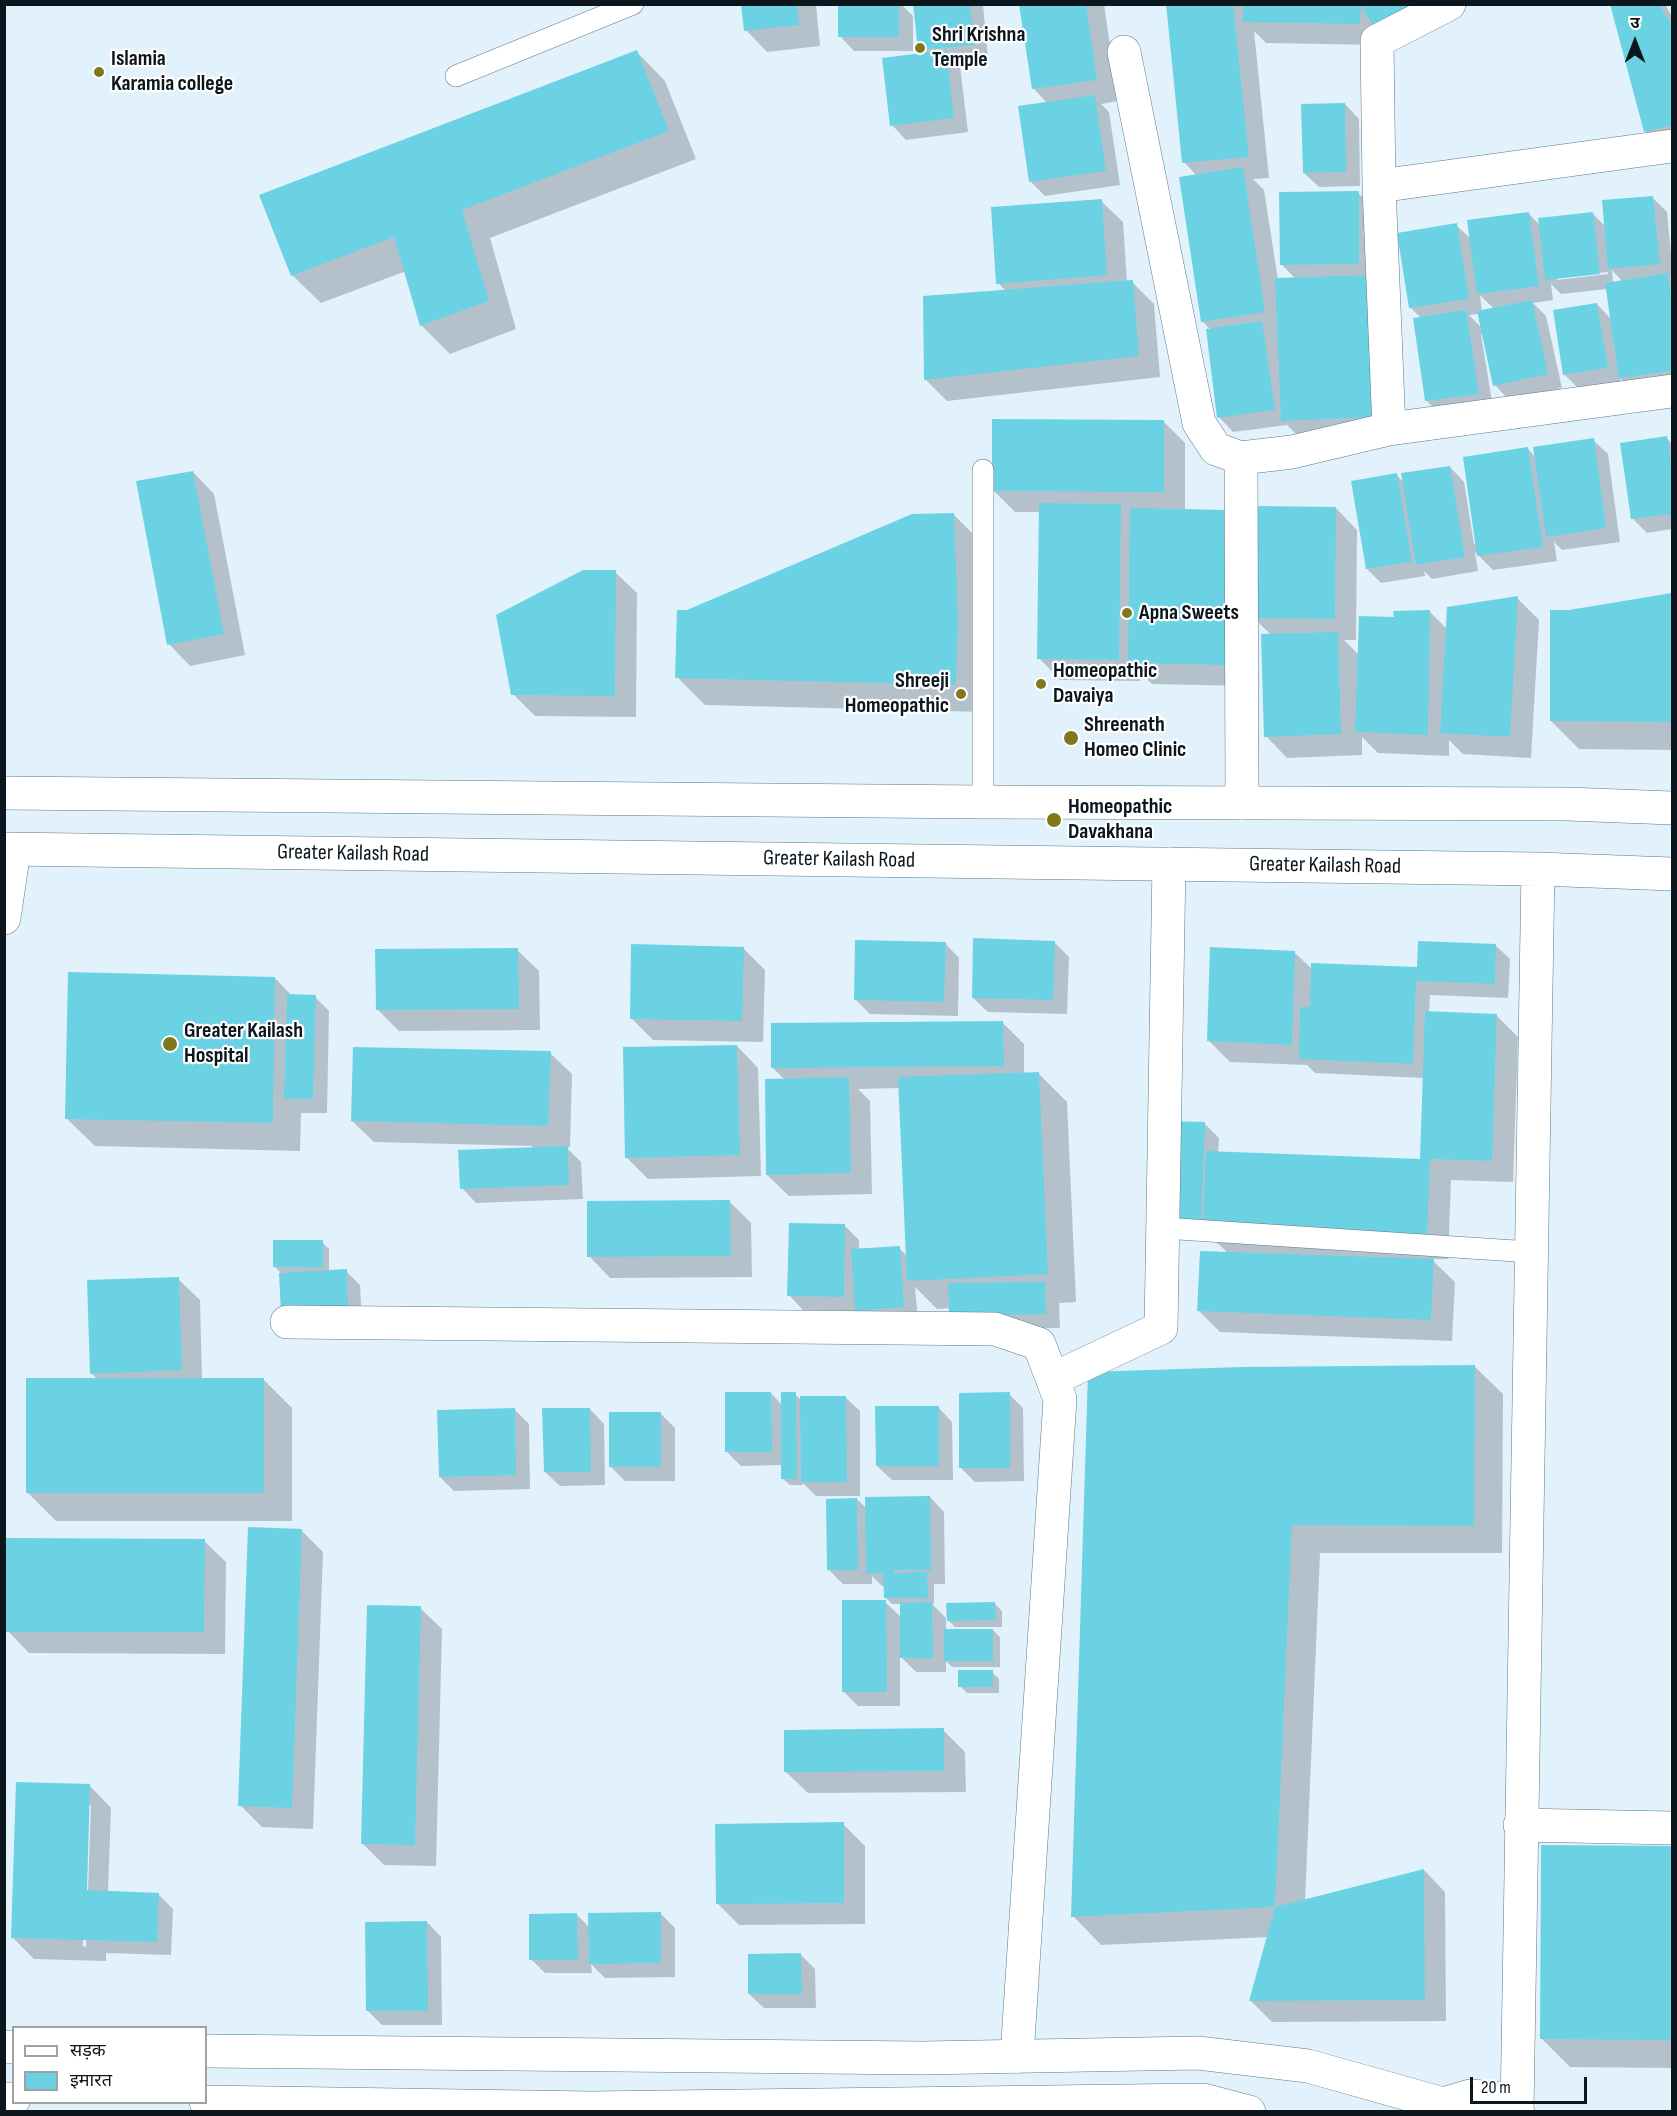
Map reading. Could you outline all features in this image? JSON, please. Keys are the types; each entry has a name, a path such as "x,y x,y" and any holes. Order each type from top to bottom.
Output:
{"main road":[{"path":"1389,429 1379,186 1377,41 1449,4"},
{"path":"1124,52 1199,423 1216,449 1241,458 1292,452 1389,429 1672,392"},
{"path":"1379,186 1672,146"},
{"path":"1241,458 1242,803"},
{"path":"4,793 983,802 1567,804 1672,808"},
{"path":"4,918 9,849"},
{"name":"Greater Kailash Road","path":"9,849 1538,869 1672,874"},
{"path":"1053,1379 1161,1328 1169,864"},
{"path":"207,2051 923,2058 1198,2053 1308,2066 1439,2108 1470,2096 1494,2098 1518,2111 1520,1825 1538,869"},
{"path":"287,1322 995,1329 1040,1344 1060,1399 1017,2056"},
{"path":"1520,1825 1672,1828"},
{"path":"207,2102 568,2110 981,2107 1203,2100 1249,2112"}],"lane":[{"path":"456,76 633,4"},
{"path":"983,470 983,802"},
{"path":"1163,1228 1531,1252"}],"building":[{"path":"741,4 797,4 799,25 744,31"},
{"path":"838,4 899,4 899,37 838,37"},
{"path":"913,4 970,4 974,45 918,50"},
{"path":"1019,4 1086,4 1097,80 1032,89"},
{"path":"1166,4 1233,4 1249,157 1182,163"},
{"path":"1243,4 1361,4 1360,24 1243,22"},
{"path":"1366,4 1431,4 1378,34 1362,7"},
{"path":"1610,4 1659,4 1672,26 1672,125 1644,132"},
{"path":"637,50 669,131 462,210 489,301 420,326 394,237 291,276 259,195"},
{"path":"946,50 954,118 890,126 882,58"},
{"path":"1095,95 1106,171 1029,182 1018,106"},
{"path":"1345,103 1346,172 1303,173 1301,104"},
{"path":"1243,167 1265,312 1201,322 1179,177"},
{"path":"1359,191 1359,264 1280,265 1279,192"},
{"path":"1653,196 1660,264 1608,269 1602,200"},
{"path":"1102,199 1107,275 996,284 991,207"},
{"path":"1529,212 1539,286 1477,294 1467,220"},
{"path":"1593,212 1600,274 1545,280 1538,218"},
{"path":"1457,223 1469,299 1409,308 1397,233"},
{"path":"1668,273 1672,304 1672,371 1619,378 1605,283"},
{"path":"1373,275 1379,417 1281,421 1275,278"},
{"path":"1133,280 1139,356 924,380 923,296"},
{"path":"1532,300 1548,374 1493,386 1477,311"},
{"path":"1597,303 1608,368 1563,375 1553,310"},
{"path":"1466,310 1479,394 1425,401 1413,318"},
{"path":"1262,321 1275,410 1217,418 1206,329"},
{"path":"992,419 1164,420 1164,492 992,491"},
{"path":"1667,436 1672,472 1672,514 1631,519 1620,443"},
{"path":"1594,438 1606,528 1546,537 1533,447"},
{"path":"1528,447 1543,547 1477,556 1463,457"},
{"path":"1450,466 1465,557 1416,565 1401,473"},
{"path":"193,471 224,634 167,645 136,481"},
{"path":"1397,473 1412,562 1366,569 1351,481"},
{"path":"1039,503 1121,504 1119,660 1037,659"},
{"path":"1253,506 1336,507 1335,619 1252,618"},
{"path":"1130,508 1227,510 1226,665 1128,663"},
{"path":"954,513 958,617 956,685 675,678 677,610 687,610 912,514"},
{"path":"583,570 616,570 615,696 511,695 496,615"},
{"path":"1672,593 1672,722 1550,721 1550,610 1569,610"},
{"path":"1518,596 1510,737 1440,733 1447,607"},
{"path":"1430,610 1428,735 1355,732 1359,616 1394,617 1393,611"},
{"path":"1338,632 1341,734 1264,737 1261,634"},
{"path":"973,938 1055,941 1053,1000 972,998"},
{"path":"855,940 946,942 944,1002 854,1000"},
{"path":"1418,941 1496,944 1495,984 1416,981 1413,1064 1299,1059 1300,1007 1310,1007 1311,963 1417,967"},
{"path":"631,944 744,947 742,1021 630,1019"},
{"path":"1210,947 1295,951 1292,1045 1207,1041"},
{"path":"518,948 519,1009 376,1010 375,949"},
{"path":"68,972 275,977 273,1123 65,1119"},
{"path":"287,994 316,995 313,1099 284,1099"},
{"path":"1425,1011 1497,1014 1492,1161 1430,1159 1427,1238 1203,1231 1206,1151 1420,1159"},
{"path":"1003,1021 1004,1066 771,1068 771,1023"},
{"path":"737,1045 740,1155 625,1158 623,1047"},
{"path":"353,1047 551,1051 548,1126 351,1121"},
{"path":"1039,1072 1048,1274 907,1281 898,1077"},
{"path":"849,1077 851,1173 766,1175 765,1079"},
{"path":"1170,1121 1205,1122 1201,1224 1167,1223"},
{"path":"568,1146 569,1185 460,1189 458,1150"},
{"path":"730,1200 731,1256 587,1257 587,1201"},
{"path":"789,1223 845,1224 844,1297 787,1296"},
{"path":"273,1240 323,1240 323,1267 273,1267"},
{"path":"900,1246 904,1307 855,1311 851,1249"},
{"path":"1200,1251 1434,1259 1431,1320 1197,1311"},
{"path":"347,1269 348,1310 281,1313 279,1273"},
{"path":"179,1277 182,1370 90,1374 87,1280"},
{"path":"1045,1282 1046,1314 949,1316 948,1283"},
{"path":"1475,1365 1474,1526 1292,1525 1275,1907 1071,1917 1088,1372 1241,1367"},
{"path":"26,1378 264,1378 264,1493 26,1493"},
{"path":"725,1392 771,1392 772,1452 725,1452"},
{"path":"781,1392 796,1392 797,1479 781,1479"},
{"path":"1010,1392 1010,1468 959,1468 959,1393"},
{"path":"800,1396 846,1396 847,1482 801,1482"},
{"path":"875,1406 939,1406 939,1466 876,1466"},
{"path":"515,1408 516,1475 439,1477 437,1410"},
{"path":"542,1408 590,1408 591,1472 544,1472"},
{"path":"609,1412 661,1412 661,1467 609,1467"},
{"path":"930,1496 931,1570 894,1570 894,1573 927,1572 928,1598 884,1598 883,1573 866,1573 865,1497"},
{"path":"857,1498 858,1570 827,1570 826,1499"},
{"path":"248,1527 302,1529 292,1808 238,1806"},
{"path":"6,1538 205,1539 204,1632 6,1632"},
{"path":"842,1600 886,1600 887,1692 842,1692"},
{"path":"932,1602 933,1658 900,1658 900,1603"},
{"path":"995,1602 996,1620 947,1621 946,1603"},
{"path":"367,1605 421,1606 415,1845 361,1844"},
{"path":"944,1629 993,1629 993,1661 944,1661"},
{"path":"958,1670 993,1670 993,1687 958,1687"},
{"path":"944,1728 944,1771 784,1772 784,1730"},
{"path":"16,1782 90,1784 87,1890 159,1893 157,1942 11,1938"},
{"path":"844,1822 844,1903 716,1904 715,1824"},
{"path":"1541,1845 1672,1846 1672,2040 1540,2039"},
{"path":"1424,1869 1425,2000 1249,2001 1275,1907"},
{"path":"661,1912 661,1963 589,1964 588,1913"},
{"path":"577,1913 578,1960 529,1960 529,1914"},
{"path":"427,1921 428,2011 366,2011 365,1922"},
{"path":"801,1953 802,1994 748,1994 748,1954"}],"place":[{"name":"Shri Krishna Temple","path":"920,48"},
{"name":"Islamia Karamia college","path":"99,72"},
{"name":"Apna Sweets","path":"1127,613"},
{"name":"Homeopathic Davaiya","path":"1041,684"},
{"name":"Shreeji Homeopathic","path":"961,694"},
{"name":"Shreenath Homeo Clinic","path":"1071,738"},
{"name":"Homeopathic Davakhana","path":"1054,820"},
{"name":"Greater Kailash Hospital","path":"170,1044"}]}
